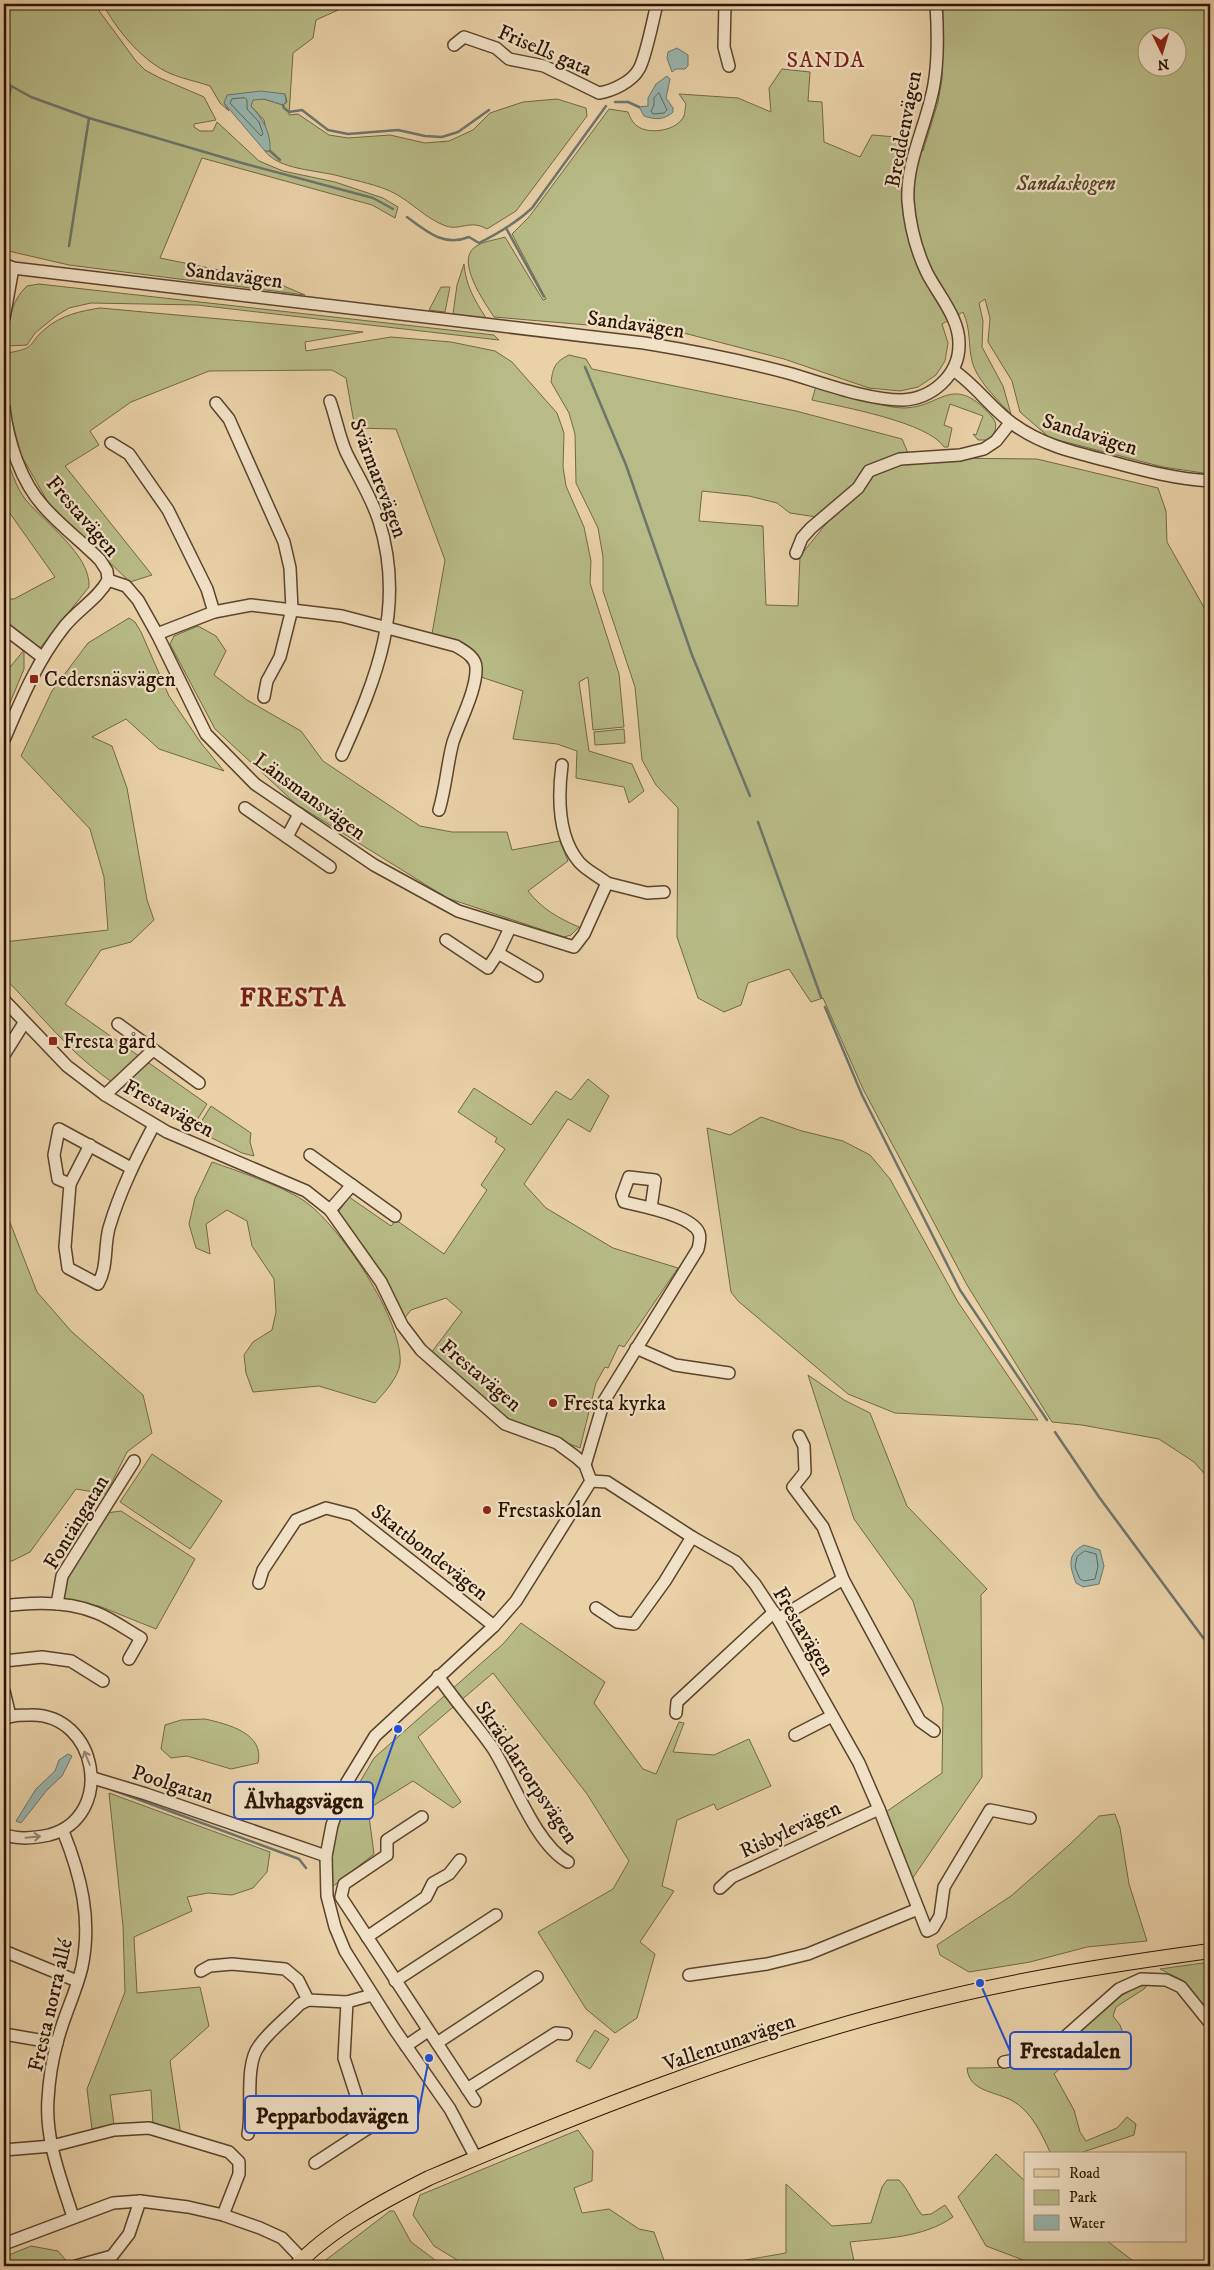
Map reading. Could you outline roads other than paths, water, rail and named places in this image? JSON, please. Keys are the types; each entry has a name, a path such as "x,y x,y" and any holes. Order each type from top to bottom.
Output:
{"main road":[{"name":"Vallentunavägen","path":"299,2263 352,2222 394,2196 476,2158 716,2066 903,2008 991,1987 1092,1967 1210,1951"}],"street":[{"name":"Frisells gata","path":"454,45 464,37 496,48 509,59 544,66 599,93 608,92 631,78 639,69 657,4"},
{"path":"725,4 724,47 729,66"},
{"name":"Breddenvägen","path":"936,4 934,80 931,98 914,149 908,198 910,228 916,248 927,274 957,325 959,345 953,370"},
{"path":"4,318 9,266"},
{"name":"Sandavägen","path":"9,266 644,342 725,356 874,397 903,400 923,396 940,386 953,370 964,378 1010,423 1036,440 1055,447 1165,475 1210,481"},
{"name":"Svärmarevägen","path":"330,401 346,450 366,489 386,545 390,567 390,611 387,628 370,693 342,755"},
{"path":"216,403 228,419 284,542 290,568 292,609 280,657 267,681 264,697"},
{"name":"Frestavägen","path":"4,408 7,430 18,465 43,506 100,560 107,571 108,580 99,593 77,612 42,657 4,740"},
{"path":"796,553 802,538 858,488 869,471 900,460 960,455 984,449 996,441 1010,423"},
{"path":"111,443 129,454 168,510 207,589 214,612"},
{"name":"Länsmansvägen","path":"108,580 126,586 138,600 157,634 206,734 255,784 374,865 458,911 574,947 584,934 607,883"},
{"path":"157,634 214,612 252,605 342,616 456,646 469,654 476,666 475,680 452,744 446,787 439,810"},
{"path":"4,628 42,657"},
{"path":"562,765 559,789 566,843 579,863 607,883 647,893 664,892"},
{"path":"245,808 330,867"},
{"path":"287,837 299,814"},
{"path":"446,940 488,968 510,928"},
{"path":"498,952 537,976"},
{"name":"Frestavägen","path":"4,1000 67,1066 105,1095 154,1125 306,1192 330,1210 381,1282 402,1325 421,1350 505,1424 557,1443 585,1466"},
{"path":"4,1055 24,1023"},
{"path":"118,1024 199,1083"},
{"path":"105,1095 153,1050"},
{"path":"90,1144 70,1184 65,1246 68,1268 98,1284 103,1276 108,1230 131,1168 154,1125"},
{"path":"70,1184 58,1179 54,1155 59,1129 90,1144 131,1168"},
{"path":"310,1155 395,1216"},
{"path":"330,1210 352,1185"},
{"path":"476,2158 450,2109 372,1995 345,1951 335,1927 327,1896 326,1856 332,1825 347,1782 375,1736 494,1626 516,1600 590,1481 585,1466 604,1401 698,1248 700,1240 700,1233 694,1225 651,1208"},
{"path":"636,1348 675,1365 729,1374"},
{"path":"799,1436 804,1446 805,1472 793,1487 824,1527 843,1579 920,1720 934,1731"},
{"name":"Fontängatan","path":"57,1604 62,1576 134,1462"},
{"name":"Frestavägen","path":"590,1481 607,1482 692,1538 736,1562 776,1616 859,1763 879,1809 926,1931 933,1928 940,1916 944,1887 990,1810 1030,1818"},
{"name":"Skattbondevägen","path":"259,1583 263,1570 296,1520 326,1508 353,1515 494,1626"},
{"path":"596,1608 617,1622 634,1624 665,1581 692,1538"},
{"path":"676,1713 677,1702 776,1616 843,1579"},
{"path":"4,1606 27,1603 57,1604 96,1612 141,1638 130,1659"},
{"path":"4,1661 42,1656 71,1661 103,1682"},
{"name":"Skräddartorpsvägen","path":"438,1676 492,1748 530,1817 556,1856 568,1862"},
{"path":"4,1691 7,1717 42,1715 58,1722 79,1739 90,1762 93,1778 90,1795 85,1804 63,1831 33,1838 5,1837"},
{"path":"795,1735 832,1716"},
{"name":"Poolgatan","path":"93,1778 146,1794 326,1856"},
{"name":"Risbylevägen","path":"720,1888 732,1877 879,1809"},
{"path":"422,1817 387,1840 387,1855 344,1884 340,1897 475,2101"},
{"name":"Fresta norra allé","path":"63,1831 78,1871 85,1904 87,1926 85,1950 77,1982 57,2043 48,2100 52,2146 73,2218"},
{"path":"367,1937 426,1898 433,1884 449,1874 460,1860"},
{"path":"689,1975 767,1964 808,1954 918,1909"},
{"path":"395,1981 496,1915"},
{"path":"4,1951 77,1982"},
{"path":"201,1971 210,1966 232,1964 285,1969 298,1980 308,2000"},
{"path":"437,2043 537,1977"},
{"path":"1004,2062 1040,2055 1057,2044 1119,1989 1140,1979 1166,1980 1181,1987 1210,2023"},
{"path":"248,2134 251,2120 250,2075 258,2047 300,2004 308,2000 347,2002 372,1995"},
{"path":"347,2002 344,2058 367,2129"},
{"path":"406,2046 428,2031"},
{"path":"467,2089 556,2033 566,2034"},
{"path":"4,2034 57,2043"},
{"path":"315,2163 367,2129 403,2112"},
{"path":"4,2150 52,2146 114,2130 148,2128 230,2152 240,2162 239,2174 223,2215"},
{"path":"76,2266 98,2263 112,2256 129,2234 140,2201"},
{"path":"4,2244 113,2203 140,2201 188,2207 223,2215 282,2238 299,2263"}],"water":[{"path":"677,48 688,55 688,66 685,69 676,69 672,72 667,58 668,52"},
{"path":"667,76 670,79 666,98 673,108 673,112 666,117 660,118 644,116 639,107 648,106 648,98 656,84"},
{"path":"261,91 285,94 286,102 283,105 264,99 253,100 251,106 265,126 269,138 270,151 265,151 224,103 227,95"},
{"path":"1084,1545 1100,1550 1104,1566 1099,1584 1083,1587 1076,1583 1071,1561 1074,1552"},
{"path":"68,1754 72,1756 62,1776 47,1790 21,1823 16,1821 36,1789 55,1771 59,1760"}],"waterway":[{"path":"4,82 31,97 89,118 242,163 373,198 393,209"},
{"path":"4,122 11,86"},
{"path":"615,102 628,102 639,107"},
{"path":"283,105 289,112 302,110 328,130 348,134 398,130 425,136 442,137 458,132 489,110"},
{"path":"407,217 429,233 444,239 460,240 469,237 479,243 513,223 532,208 606,106"},
{"path":"69,246 89,118"},
{"path":"270,151 280,160"},
{"path":"506,228 544,297"},
{"path":"585,367 626,465 692,655 750,796"},
{"path":"758,822 821,997"},
{"path":"825,1007 862,1095 960,1290 1047,1420"},
{"path":"1055,1432 1099,1497 1210,1647"},
{"path":"113,1790 299,1859 306,1868"}],"place":[{"name":"Cedersnäsvägen","path":"34,679"},
{"name":"Fresta gård","path":"53,1041"},
{"name":"Fresta kyrka","path":"553,1403"},
{"name":"Frestaskolan","path":"487,1510"},
{"name":"Älvhagsvägen","path":"398,1729"},
{"name":"Frestadalen","path":"980,1983"},
{"name":"Pepparbodavägen","path":"429,2058"}],"district":[{"name":"SANDA","path":"826,59"},
{"name":"FRESTA","path":"293,997"}],"park label":[{"name":"Sandaskogen","path":"1066,183"}]}
